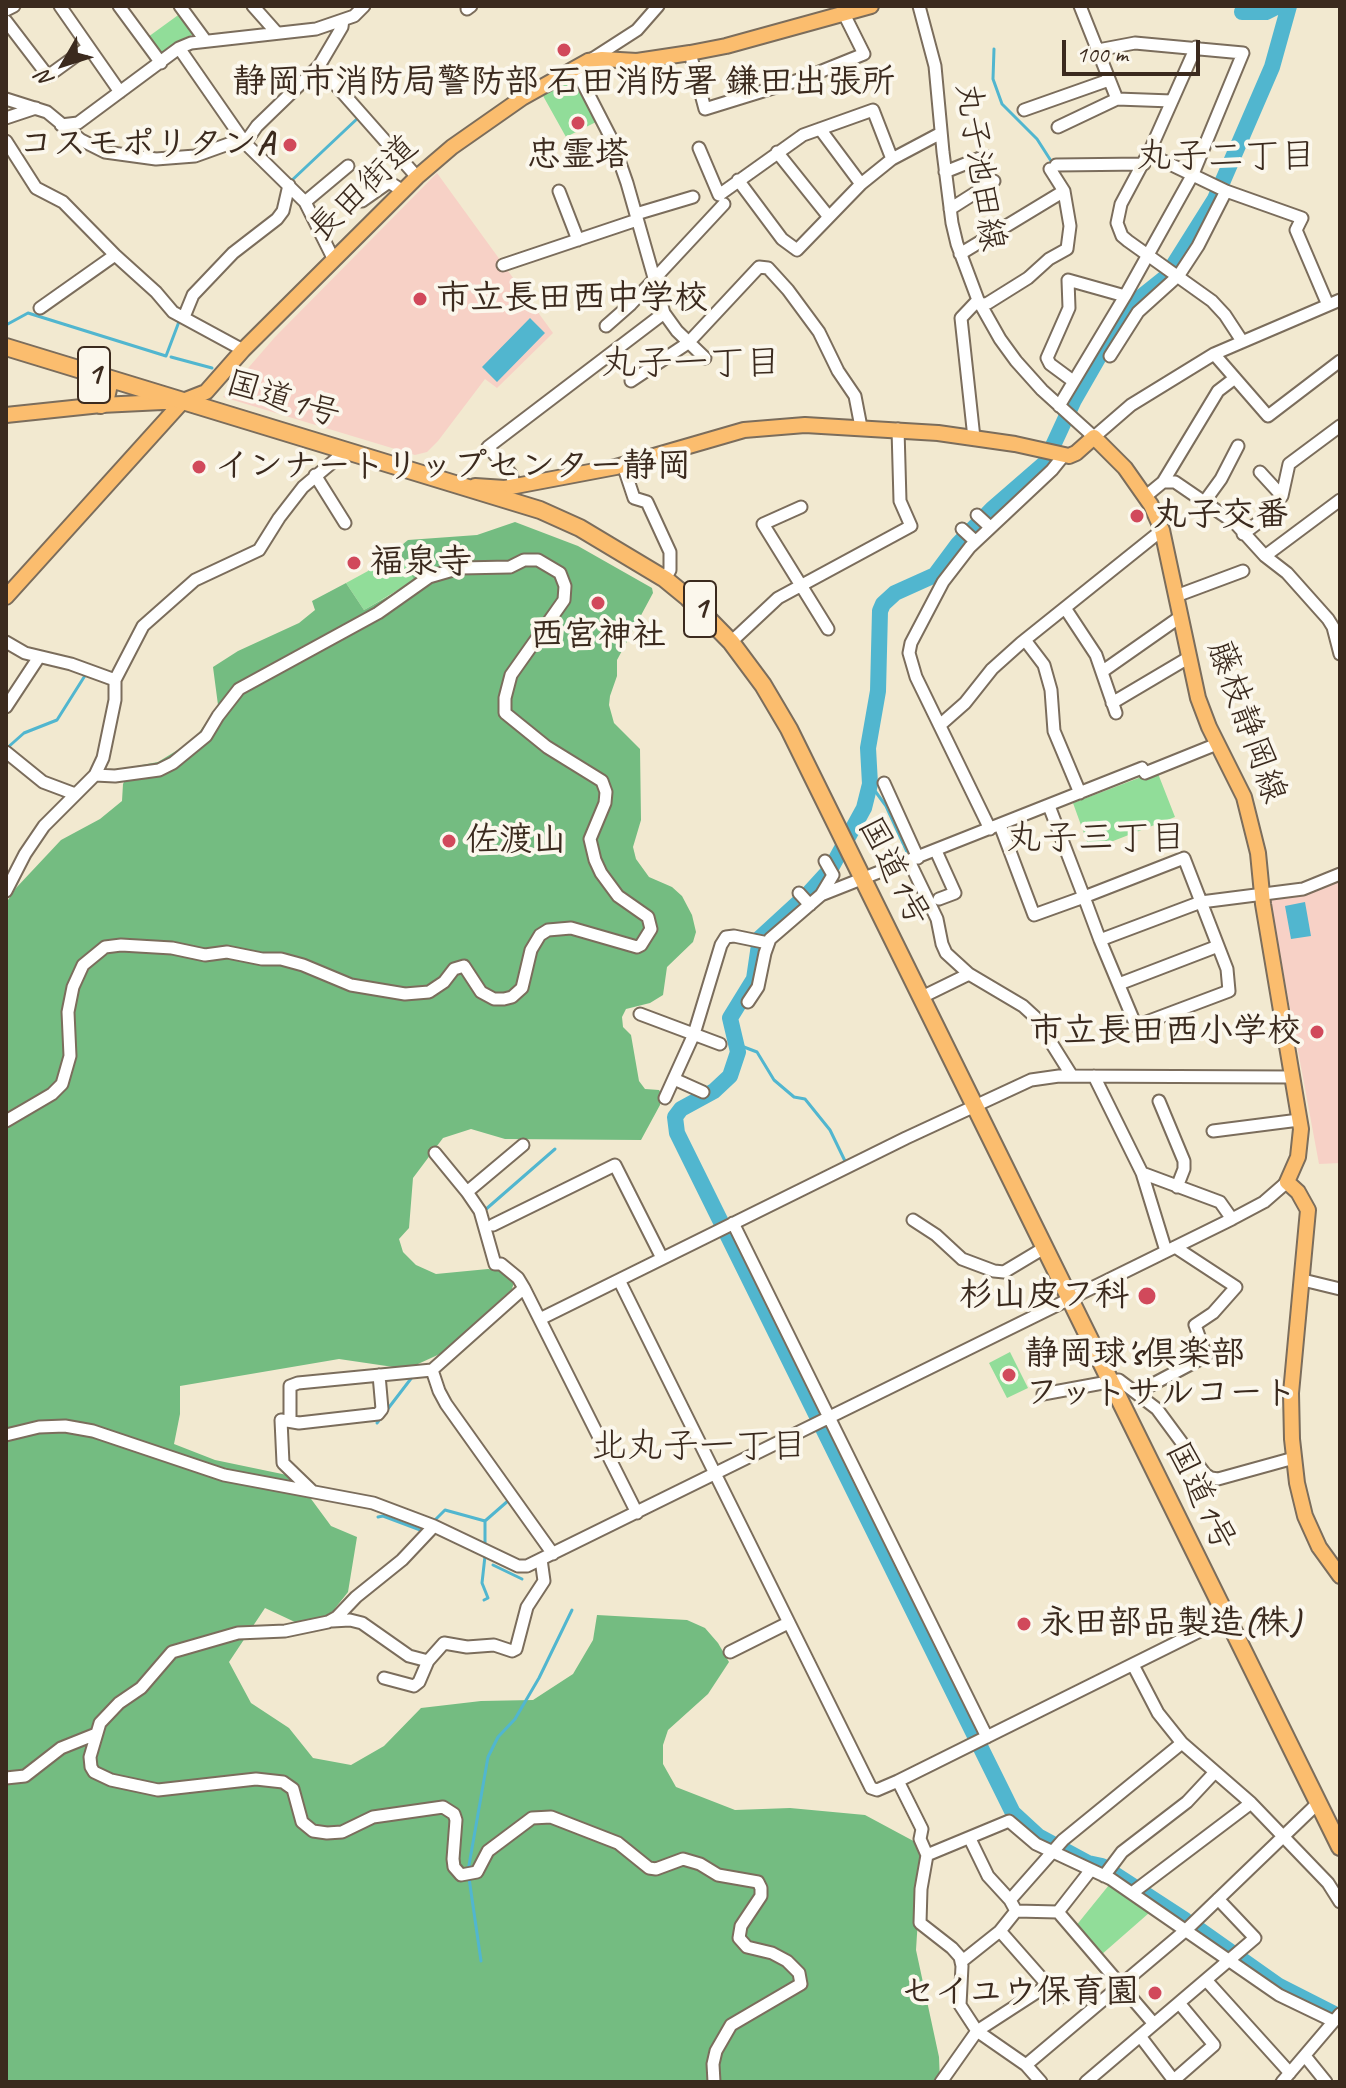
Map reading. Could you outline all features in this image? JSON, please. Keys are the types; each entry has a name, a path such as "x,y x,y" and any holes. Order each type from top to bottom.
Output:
{"highway":[{"name":"国道1号","path":"6,347 540,510 599,539 665,579 731,642 763,685 789,729 1340,1847"},
{"path":"94,375 108,389 101,405"}],"main road":[{"name":"長田街道","path":"6,597 183,401 206,392 243,350 417,177 480,126 582,64 610,59 637,61 690,53 840,11 871,6"},
{"path":"6,415 101,405 183,401"},
{"path":"467,486 515,486 623,465 744,430 783,426 898,429 974,438 1056,453 1076,453 1094,437"},
{"name":"藤枝静岡線","path":"1094,437 1125,468 1146,496 1162,530 1198,698 1249,814 1258,853 1299,1120 1298,1157 1287,1182"},
{"path":"540,510 529,501 529,494 549,478"},
{"path":"1287,1182 1298,1192 1308,1210 1291,1393 1297,1483 1311,1532 1340,1576"}],"street":[{"path":"6,10 14,6"},
{"path":"60,6 120,92"},
{"path":"119,6 161,63"},
{"path":"180,6 205,40"},
{"path":"253,6 277,33"},
{"path":"60,125 78,123 179,48 205,40 316,29 354,16 364,6"},
{"path":"658,6 637,30 582,64 612,140 664,313 688,343 705,358"},
{"name":"丸子池田線","path":"919,6 935,66 950,209 960,254 979,302 1016,361 1094,437"},
{"path":"1080,6 1117,99"},
{"path":"690,53 705,109 802,79 864,54 840,11"},
{"path":"245,143 257,126 319,66 343,20"},
{"path":"6,21 48,76 88,47"},
{"path":"1065,412 1073,381 1149,256 1193,174 1243,53 1135,43 1098,50"},
{"path":"1196,47 1146,159 1116,217 1122,236 1212,301 1242,341"},
{"path":"179,48 245,143 305,202 334,260"},
{"path":"319,66 417,177"},
{"path":"1024,110 1109,80"},
{"path":"6,99 47,112 94,149 126,156 182,158 234,142 245,143"},
{"path":"1058,127 1117,99 1172,101"},
{"path":"6,118 36,108"},
{"path":"699,148 719,195 803,135 873,110 892,159"},
{"path":"820,129 861,184"},
{"path":"738,180 782,239 797,250 861,184 892,159 941,133"},
{"path":"6,141 36,188 63,202 173,312 243,350"},
{"path":"777,152 829,217"},
{"path":"945,172 985,156"},
{"path":"974,438 961,318 979,302 988,303 1067,249 1070,226 1064,191 1053,167 1146,159 1193,174 1226,191 1302,218 1296,230 1328,305"},
{"path":"305,202 348,166"},
{"path":"950,209 994,181"},
{"path":"362,201 389,182 403,191"},
{"path":"184,317 193,295 233,253 277,219 283,211 289,185"},
{"path":"559,191 578,240"},
{"path":"960,254 1064,191"},
{"path":"1098,341 1111,353 1138,312 1179,275 1198,246 1226,191"},
{"path":"503,265 693,197"},
{"path":"606,326 631,304 724,204"},
{"path":"40,308 115,255"},
{"path":"631,381 688,343 759,267 768,268 819,332 838,371 855,396 861,427"},
{"path":"1073,381 1050,364 1047,358 1069,308 1068,280 1125,296"},
{"path":"1094,437 1131,405 1214,354 1340,300"},
{"path":"515,486 511,474 488,447 664,313"},
{"path":"1214,354 1268,416 1340,361"},
{"path":"1146,496 1163,482 1218,391 1235,378"},
{"path":"1243,534 1259,522 1282,496 1289,464 1340,426"},
{"path":"731,642 778,598 911,526 900,501 898,429"},
{"path":"1205,501 1221,479 1238,446"},
{"path":"6,891 33,841 95,775 103,758 115,700 115,680 143,626 195,580 259,550 292,501 315,475 347,450"},
{"path":"1049,806 1084,897 1100,940 1136,1026 1229,991 1227,969 1184,858 1084,897 1034,915 995,827 916,677 909,653 911,643 943,582 975,541 1052,470 1056,453"},
{"path":"623,465 634,498 647,502 670,552 670,570 665,579"},
{"path":"1260,472 1282,496"},
{"path":"315,475 345,523"},
{"path":"1163,482 1175,482 1235,523 1265,556 1287,573 1328,619 1340,654"},
{"path":"1265,556 1340,500"},
{"path":"801,507 763,524 828,629"},
{"path":"977,515 990,527"},
{"path":"962,529 975,541"},
{"path":"940,725 976,691 992,669 1025,640 1162,530"},
{"path":"6,1121 52,1094 62,1084 70,1056 68,1012 73,987 83,965 105,947 172,948 205,955 227,952 262,959 281,959 351,985 405,994 429,992 444,982 454,969 464,966 481,992 494,999 504,999 512,997 522,988 531,950 540,935 548,930 571,928 637,947 651,929 648,917 609,886 595,860 590,839 605,803 606,792 602,781 547,747 505,713 511,675 564,600 565,586 560,573 538,560 524,560 510,567 460,568 429,577 378,613 239,689 206,736 173,763 159,770 115,776 95,775"},
{"path":"1176,596 1243,571"},
{"path":"1065,608 1088,641 1103,671 1114,708 1188,658"},
{"path":"1328,619 1340,609"},
{"path":"1103,671 1180,617"},
{"path":"1025,640 1044,665 1051,690 1054,731 1080,793"},
{"path":"6,642 25,653 71,664 115,680"},
{"path":"6,707 39,657"},
{"path":"821,895 1142,768 1145,773 1217,744"},
{"path":"7,752 43,782 75,794"},
{"path":"884,783 937,919 942,944 952,960 1035,1017 1072,1076"},
{"path":"936,851 955,893 939,899"},
{"path":"748,1002 758,987 768,943 821,895 833,875 825,861"},
{"path":"1100,940 1201,902 1303,889 1340,874"},
{"path":"799,893 810,905"},
{"path":"665,1098 694,1034 726,937 768,943"},
{"path":"1119,984 1218,946"},
{"path":"922,997 969,974"},
{"path":"640,1014 720,1044"},
{"path":"540,1319 1031,1080 1072,1076 1292,1077"},
{"path":"1094,1076 1142,1173 1171,1249 1236,1287 1213,1313 1195,1325 1206,1356 1138,1392"},
{"path":"674,1079 703,1092"},
{"path":"1159,1101 1184,1161 1177,1187"},
{"path":"1213,1131 1299,1120"},
{"path":"467,1192 523,1145"},
{"path":"435,1153 480,1211 495,1264 509,1270 524,1288 637,1513"},
{"path":"493,1225 615,1165 662,1258"},
{"path":"1142,1173 1220,1202 1232,1219"},
{"path":"6,1435 39,1427 65,1426 93,1431 224,1475 373,1503 434,1526 518,1566 527,1566 1232,1219 1264,1202 1287,1182"},
{"path":"913,1220 936,1235 962,1259 994,1271 1004,1272 1044,1248"},
{"path":"726,1226 980,1740"},
{"path":"619,1280 868,1785 877,1790 898,1781 1226,1618"},
{"path":"1303,1280 1340,1289"},
{"path":"290,1421 288,1389 294,1384 432,1370 524,1288"},
{"path":"432,1370 446,1404 553,1554"},
{"path":"313,1491 283,1463 281,1420 299,1423 378,1414 382,1409 379,1375"},
{"path":"1043,1394 1119,1380 1157,1409 1211,1478 1218,1479 1294,1458"},
{"path":"328,1622 402,1560 434,1526"},
{"path":"384,1678 414,1686 419,1682 428,1661 444,1643 516,1649 527,1607 544,1581 541,1559"},
{"path":"428,1661 409,1656 362,1623 350,1620 285,1631 238,1633 172,1652 141,1688 106,1716 96,1734 90,1757 91,1767 102,1777 134,1787 158,1790 256,1779 283,1782 293,1789 302,1822 313,1831 321,1832 342,1832 373,1817 443,1807 454,1814 456,1820 453,1859 454,1867 461,1875 477,1872 488,1851 532,1818 551,1817 618,1843 649,1868 656,1869 683,1859 700,1864 718,1875 758,1882 761,1896 741,1926 741,1943 787,1961 799,1973 801,1984 731,2025 716,2051 714,2082"},
{"path":"730,1652 788,1623"},
{"path":"1133,1665 1158,1713 1182,1743 1251,1803 1328,1883 1340,1902"},
{"path":"6,1778 25,1776 61,1748 96,1734"},
{"path":"1010,1900 1056,1848 1182,1743"},
{"path":"1108,1871 1122,1852 1201,1789 1215,1772"},
{"path":"898,1781 922,1829 920,1839 927,1855 921,1889 920,1923 952,1948 961,1962 960,2005 977,2031 1026,2065 1041,2082"},
{"path":"1132,1893 1251,1803"},
{"path":"1026,2065 1186,1930 1318,1803"},
{"path":"927,1855 1009,1821 1036,1844 1056,1848 1090,1871 1108,1871 1132,1893 1186,1930 1233,1956 1279,1995 1336,2018 1286,2077 1206,1980"},
{"path":"970,1839 992,1883 1010,1900 1016,1911"},
{"path":"1058,1912 1090,1871"},
{"path":"1086,2082 1255,1938 1218,1899"},
{"path":"961,1962 1000,1931 1016,1911"},
{"path":"1016,1911 1058,1912 1154,2024"},
{"path":"1000,1931 1059,1998"},
{"path":"941,2082 977,2031 1048,1985"},
{"path":"1140,2036 1174,2081 1214,2045 1179,2003"},
{"path":"1305,2056 1326,2082"}],"shaded area":[{"name":"市立長田西中学校","path":"437,173 553,333 497,388 485,379 438,441 427,452 415,455 223,397 275,337"},
{"name":"市立長田西小学校","path":"1340,879 1340,1163 1319,1164 1270,900 1306,892"}],"green space":[{"path":"181,13 193,35 162,55 148,37"},
{"path":"575,76 598,121 566,137 542,94"},
{"path":"515,522 578,546 652,588 653,593 617,660 617,676 609,705 614,723 640,749 641,820 633,847 636,859 649,877 672,887 682,896 692,915 696,932 693,942 667,967 663,995 650,1003 626,1009 622,1017 623,1027 631,1035 639,1081 645,1089 659,1090 662,1095 660,1105 641,1140 505,1139 471,1129 443,1138 413,1178 409,1228 399,1239 403,1252 416,1265 436,1274 488,1269 502,1271 514,1282 512,1289 442,1353 407,1369 339,1359 180,1386 180,1414 174,1444 215,1460 287,1475 303,1488 331,1526 357,1537 348,1592 333,1611 322,1618 297,1623 265,1608 229,1662 251,1703 289,1728 313,1758 351,1765 384,1746 421,1708 481,1701 533,1700 573,1674 593,1640 597,1615 687,1620 705,1628 729,1662 708,1694 668,1730 663,1745 663,1764 676,1787 735,1810 790,1808 865,1815 919,1844 922,1855 916,1950 939,2057 940,2082 6,2082 6,903 61,840 100,819 122,801 123,784 131,767 158,762 194,740 218,705 213,667 238,651 299,623 315,610 312,601 346,583 364,610 415,581 397,549 408,540 477,535"},
{"path":"397,549 415,580 364,610 346,583 368,571 371,561"},
{"path":"1157,771 1175,817 1090,850 1073,803"},
{"name":"静岡球's倶楽部 フットサルコート","path":"1010,1352 1028,1388 1007,1398 989,1363"},
{"path":"1109,1885 1149,1913 1101,1955 1075,1927"}],"water":[{"path":"530,318 545,333 497,382 482,367"},
{"path":"1305,902 1311,936 1291,939 1285,906"}],"waterway":[{"path":"1242,12 1266,12 1278,6"},
{"path":"1185,1920 1102,1866 1088,1863 1038,1836 1013,1813 677,1133 675,1117 681,1109 714,1091 730,1076 738,1052 730,1018 754,979 760,938 830,870 864,808 870,784 868,748 878,691 880,611 883,604 895,593 935,575 958,544 992,509 1045,463 1074,400 1105,346 1141,297 1166,277 1215,199 1272,67 1289,6"},
{"path":"994,49 993,79 1002,104 1037,139 1053,164"},
{"path":"289,183 359,117"},
{"path":"6,325 28,313 166,356 180,319"},
{"path":"171,357 212,368"},
{"path":"6,749 24,733 57,720 86,674"},
{"path":"870,784 886,806 909,856"},
{"path":"736,1044 757,1052 774,1080 794,1097 805,1099 830,1130 845,1161"},
{"path":"485,1210 555,1149"},
{"path":"377,1423 413,1376"},
{"path":"434,1521 445,1510 485,1521 509,1500"},
{"path":"378,1517 383,1516 423,1531 405,1549"},
{"path":"485,1521 485,1548"},
{"path":"484,1600 488,1598 482,1583 485,1556"},
{"path":"493,1565 522,1579"},
{"path":"468,1871 488,1757 498,1737 515,1719 539,1678 572,1610"},
{"path":"469,1878 481,1961"},
{"path":"1197,1928 1279,1986 1340,2017"}],"place":[{"name":"静岡市消防局警防部 石田消防署 鎌田出張所","path":"564,50"},
{"name":"忠霊塔","path":"578,123"},
{"name":"コスモポリタンA","path":"290,145"},
{"name":"市立長田西中学校","path":"420,299"},
{"name":"インナートリップセンター静岡","path":"199,467"},
{"name":"丸子交番","path":"1137,516"},
{"name":"福泉寺","path":"354,563"},
{"name":"西宮神社","path":"598,603"},
{"name":"佐渡山","path":"449,841"},
{"name":"市立長田西小学校","path":"1317,1032"},
{"name":"杉山皮フ科","path":"1147,1296"},
{"name":"静岡球's倶楽部 フットサルコート","path":"1009,1375"},
{"name":"永田部品製造(株)","path":"1024,1624"},
{"name":"セイユウ保育園","path":"1155,1993"}],"district":[{"name":"丸子二丁目","path":"1226,158"},
{"name":"丸子一丁目","path":"691,365"},
{"name":"丸子三丁目","path":"1096,840"},
{"name":"北丸子一丁目","path":"699,1448"}]}
